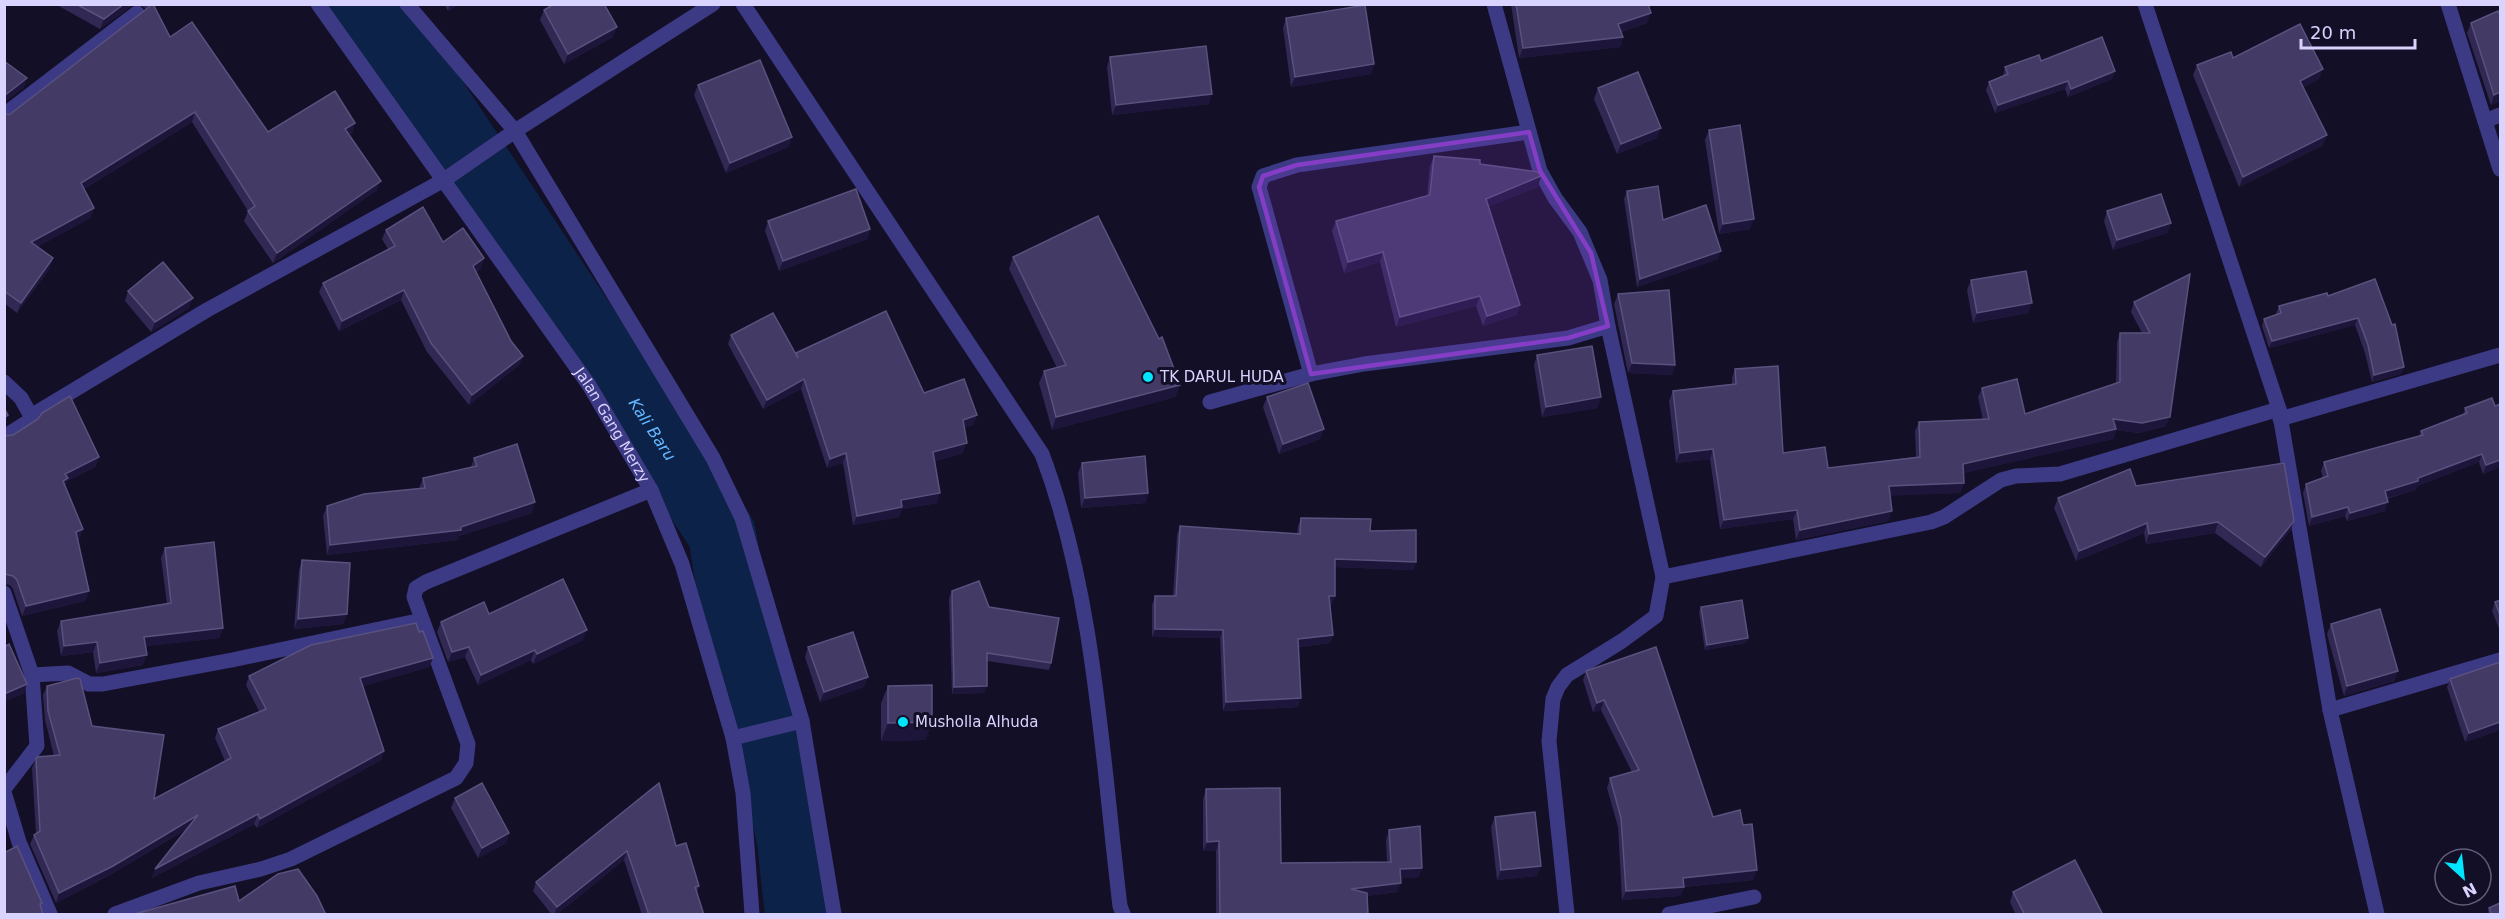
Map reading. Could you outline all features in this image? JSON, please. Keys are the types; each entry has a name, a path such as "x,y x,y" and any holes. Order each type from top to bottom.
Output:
{"street":[{"name":"Jalan Gang Merzy","path":"318,4 589,385 651,490 682,564 740,736 752,915"},
{"path":"407,4 515,131 707,448 742,518 802,721 834,915"},
{"path":"4,437 29,421 31,416 207,310 444,180 498,142 713,4"},
{"path":"744,4 1042,454 1058,497 1087,626 1120,906 1123,915"},
{"path":"1494,4 1540,171 1555,198 1580,232 1591,253 1600,280 1663,577 1656,616 1622,641 1567,675 1553,699 1549,741 1567,915"},
{"path":"2145,4 2280,414 2330,710 2377,915"},
{"path":"2448,4 2500,169"},
{"path":"4,115 137,13"},
{"path":"2485,121 2500,115"},
{"path":"1311,374 1259,187 1263,176 1297,165 1529,132"},
{"path":"1210,402 1311,374 1364,364 1568,338 1608,326"},
{"path":"1663,577 1931,522 1944,517 2001,480 2016,476 2060,474 2500,355"},
{"path":"4,382 21,398 31,416"},
{"path":"115,915 199,883 261,869 291,859 456,778 466,763 468,744 414,597 416,588 651,490"},
{"path":"4,593 32,675 37,746 4,791 20,842 50,915"},
{"path":"32,675 68,673 89,684 103,684 232,660 422,620"},
{"path":"2330,710 2500,660"},
{"path":"740,736 802,721"},
{"path":"1669,915 1754,897"}],"highlighted area":[{"path":"1529,132 1540,171 1591,253 1608,326 1568,338 1311,374 1259,187 1263,176 1297,165"}],"building":[{"path":"76,4 124,4 104,19"},
{"path":"149,4 153,4 170,37 192,22 268,132 335,91 355,123 345,129 381,181 277,253 248,211 255,206 195,112 81,183 94,208 31,242 53,258 21,303 4,291 4,113 9,115 149,7"},
{"path":"554,4 604,4 617,27 568,54 544,10"},
{"path":"1516,4 1648,4 1651,13 1618,24 1623,37 1523,48"},
{"path":"1365,5 1374,64 1295,77 1286,18"},
{"path":"2498,11 2500,15 2500,92 2494,95 2471,23"},
{"path":"2300,24 2323,69 2300,81 2327,135 2243,177 2197,65 2231,52 2233,58"},
{"path":"2102,37 2115,71 2071,89 2068,81 1998,105 1989,82 2008,74 2005,67 2039,55 2041,61"},
{"path":"1206,46 1212,94 1116,105 1110,57"},
{"path":"760,60 792,137 730,163 698,85"},
{"path":"4,61 27,78 4,96"},
{"path":"1638,72 1661,128 1621,144 1598,88"},
{"path":"1740,125 1754,219 1723,224 1709,130"},
{"path":"1434,156 1480,160 1480,164 1538,172 1541,176 1486,199 1520,305 1487,316 1480,296 1400,317 1383,252 1348,262 1336,221 1430,195"},
{"path":"1658,186 1663,220 1706,205 1721,251 1640,279 1627,191"},
{"path":"856,189 870,229 783,261 768,221"},
{"path":"2161,194 2171,223 2117,240 2107,211"},
{"path":"423,207 443,242 463,228 484,258 473,266 511,341 523,356 472,395 431,343 404,290 342,321 323,283 395,246 386,230"},
{"path":"1098,216 1159,339 1162,337 1180,385 1056,417 1044,371 1066,365 1013,257"},
{"path":"163,262 193,298 155,322 128,291"},
{"path":"2026,271 2032,303 1977,313 1971,280"},
{"path":"2190,274 2170,417 2142,423 2113,419 2116,429 1963,464 1964,483 1889,486 1892,511 1800,530 1797,510 1724,520 1713,449 1680,453 1673,391 1736,384 1735,369 1778,366 1783,453 1825,447 1828,468 1920,457 1919,422 1989,419 1982,388 2017,379 2025,414 2120,382 2120,333 2150,333 2134,302"},
{"path":"2375,279 2392,325 2395,324 2404,367 2374,375 2368,345 2358,318 2272,341 2264,319 2281,313 2279,306 2327,293 2328,296"},
{"path":"1669,290 1675,365 1632,363 1618,294"},
{"path":"886,311 924,393 964,379 977,415 963,420 967,443 933,452 940,493 901,500 902,507 857,516 846,453 830,459 804,379 767,400 731,335 773,313 798,358 796,353"},
{"path":"1592,346 1601,397 1546,407 1537,355"},
{"path":"1308,383 1324,429 1283,444 1267,397"},
{"path":"70,396 99,457 65,474 68,478 63,481 83,529 76,532 89,591 26,606 17,580 13,576 4,574 4,436 13,435"},
{"path":"2492,398 2495,406 2500,404 2500,460 2486,465 2482,454 2418,478 2418,481 2385,491 2388,502 2350,513 2348,507 2312,517 2306,484 2328,476 2324,462 2423,435 2421,431 2467,413 2465,408"},
{"path":"517,444 535,502 461,527 461,530 330,545 327,506 364,494 425,488 423,478 477,466 474,458"},
{"path":"1145,456 1148,493 1085,498 1082,463"},
{"path":"2284,463 2294,521 2265,557 2218,522 2149,534 2147,523 2079,551 2058,498 2130,469 2136,486"},
{"path":"1301,518 1371,519 1370,531 1416,530 1416,562 1335,559 1335,596 1329,596 1333,635 1298,639 1301,698 1226,702 1223,630 1155,629 1155,596 1176,596 1180,526 1300,534"},
{"path":"214,542 223,628 144,637 147,655 100,663 97,642 64,646 61,621 171,603 165,548"},
{"path":"302,560 350,563 347,614 298,619"},
{"path":"563,579 587,630 537,654 535,650 481,675 469,647 452,652 441,622 484,602 489,614"},
{"path":"979,581 989,607 1059,618 1051,663 987,653 987,686 954,687 952,591"},
{"path":"1742,600 1748,638 1707,645 1701,607"},
{"path":"2500,600 2500,615 2495,602"},
{"path":"2380,609 2398,671 2347,686 2331,624"},
{"path":"416,623 419,632 423,631 433,658 360,678 384,751 260,819 258,814 155,869 198,815 113,866 59,893 34,835 40,831 36,759 37,757 60,755 48,711 47,686 80,679 92,726 164,735 154,799 231,758 218,729 266,709 249,676 311,645"},
{"path":"853,632 868,677 824,692 808,647"},
{"path":"9,644 27,684 4,694 4,647"},
{"path":"1656,647 1713,817 1740,810 1743,825 1752,824 1757,870 1683,878 1684,887 1626,891 1621,818 1610,778 1639,770 1604,700 1597,703 1586,671"},
{"path":"2500,662 2500,722 2469,733 2450,679"},
{"path":"932,685 932,722 888,723 888,686"},
{"path":"482,783 509,833 482,848 455,798"},
{"path":"659,783 676,846 686,843 699,886 695,887 704,915 649,915 627,851 557,907 536,882"},
{"path":"1280,788 1281,863 1391,862 1389,830 1420,826 1422,868 1400,869 1401,883 1351,889 1367,893 1368,915 1220,915 1219,841 1207,842 1206,789"},
{"path":"1535,812 1541,866 1501,870 1495,817"},
{"path":"17,846 42,903 40,904 43,915 4,915 4,853"},
{"path":"2075,860 2103,915 2025,915 2013,892"},
{"path":"298,869 317,896 326,915 131,915 235,886 239,901 278,874"},
{"path":"2500,903 2500,915 2492,915 2489,908"}],"waterway":[{"name":"Kali Baru","path":"361,4 412,66 722,534 739,640 752,697 776,765 791,842 799,914"}],"place":[{"name":"TK DARUL HUDA","path":"1148,377"},
{"name":"Musholla Alhuda","path":"903,722"}]}
